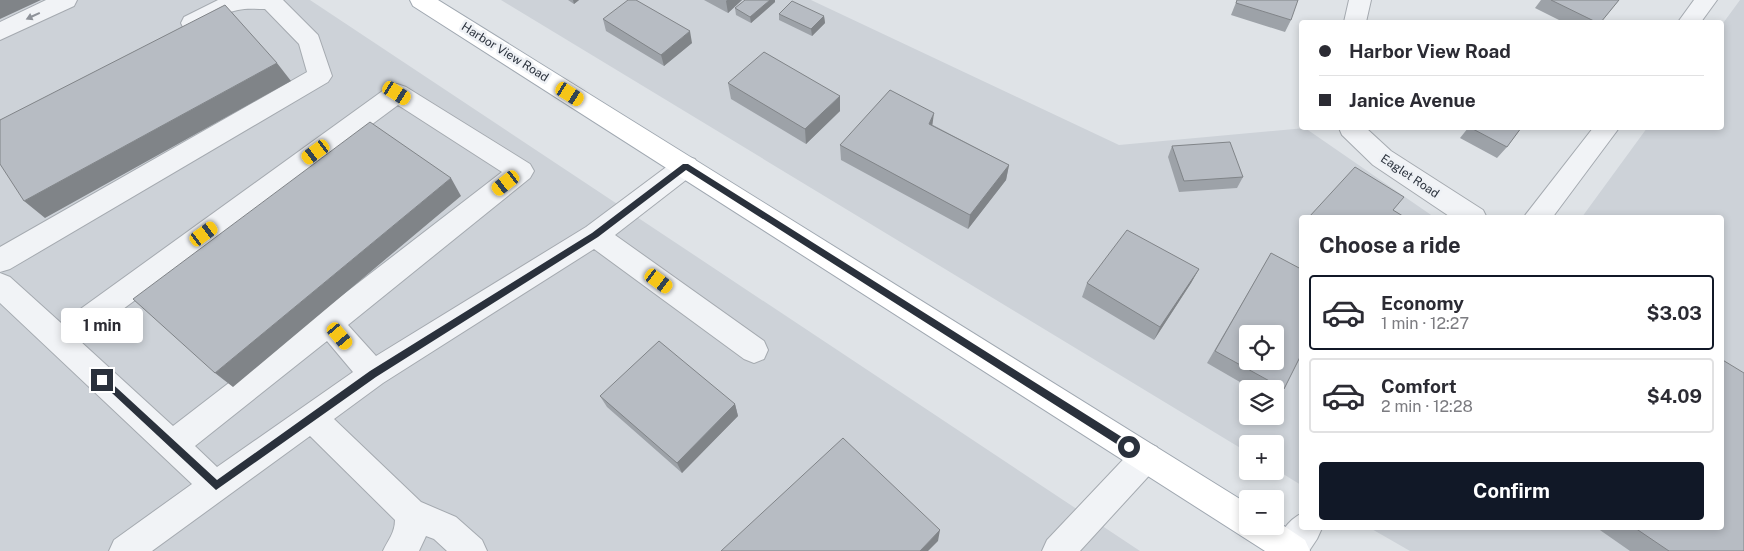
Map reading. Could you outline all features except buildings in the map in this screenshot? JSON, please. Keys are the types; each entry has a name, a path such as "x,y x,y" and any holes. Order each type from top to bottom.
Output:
{"main road":[{"name":"Harbor View Road","path":"421,0 1239,516"},
{"path":"1279,535 1297,542"}],"street":[{"path":"0,32 66,0"},
{"path":"0,261 320,76 310,41 271,0 233,2 173,33"},
{"path":"1355,20 1360,0"},
{"path":"1691,20 1706,0"},
{"path":"60,340 397,93 521,171 173,445"},
{"name":"Eaglet Road","path":"1354,130 1382,158 1469,215"},
{"path":"1538,215 1605,130"},
{"path":"125,551 373,374 595,235 686,166"},
{"path":"595,235 754,350"},
{"path":"0,285 216,486"},
{"path":"329,323 373,374"},
{"path":"312,418 410,513 445,528 470,551"},
{"path":"1058,551 1146,457"},
{"path":"399,551 410,540 412,530 410,513"}],"shaded area":[{"path":"0,0 310,0 1140,551 0,551"},
{"path":"501,0 811,0 1119,145 1299,129 1308,130 1431,215 1299,215 1299,484 1284,475 1284,435 1239,435 1239,447"},
{"path":"1740,0 1744,0 1744,551 1410,551 1373,530 1724,530 1724,215 1583,215 1646,130 1724,130 1724,22"}],"route":[{"path":"102,380 216,486 373,374 538,273 595,235 686,166 1129,447"}]}
